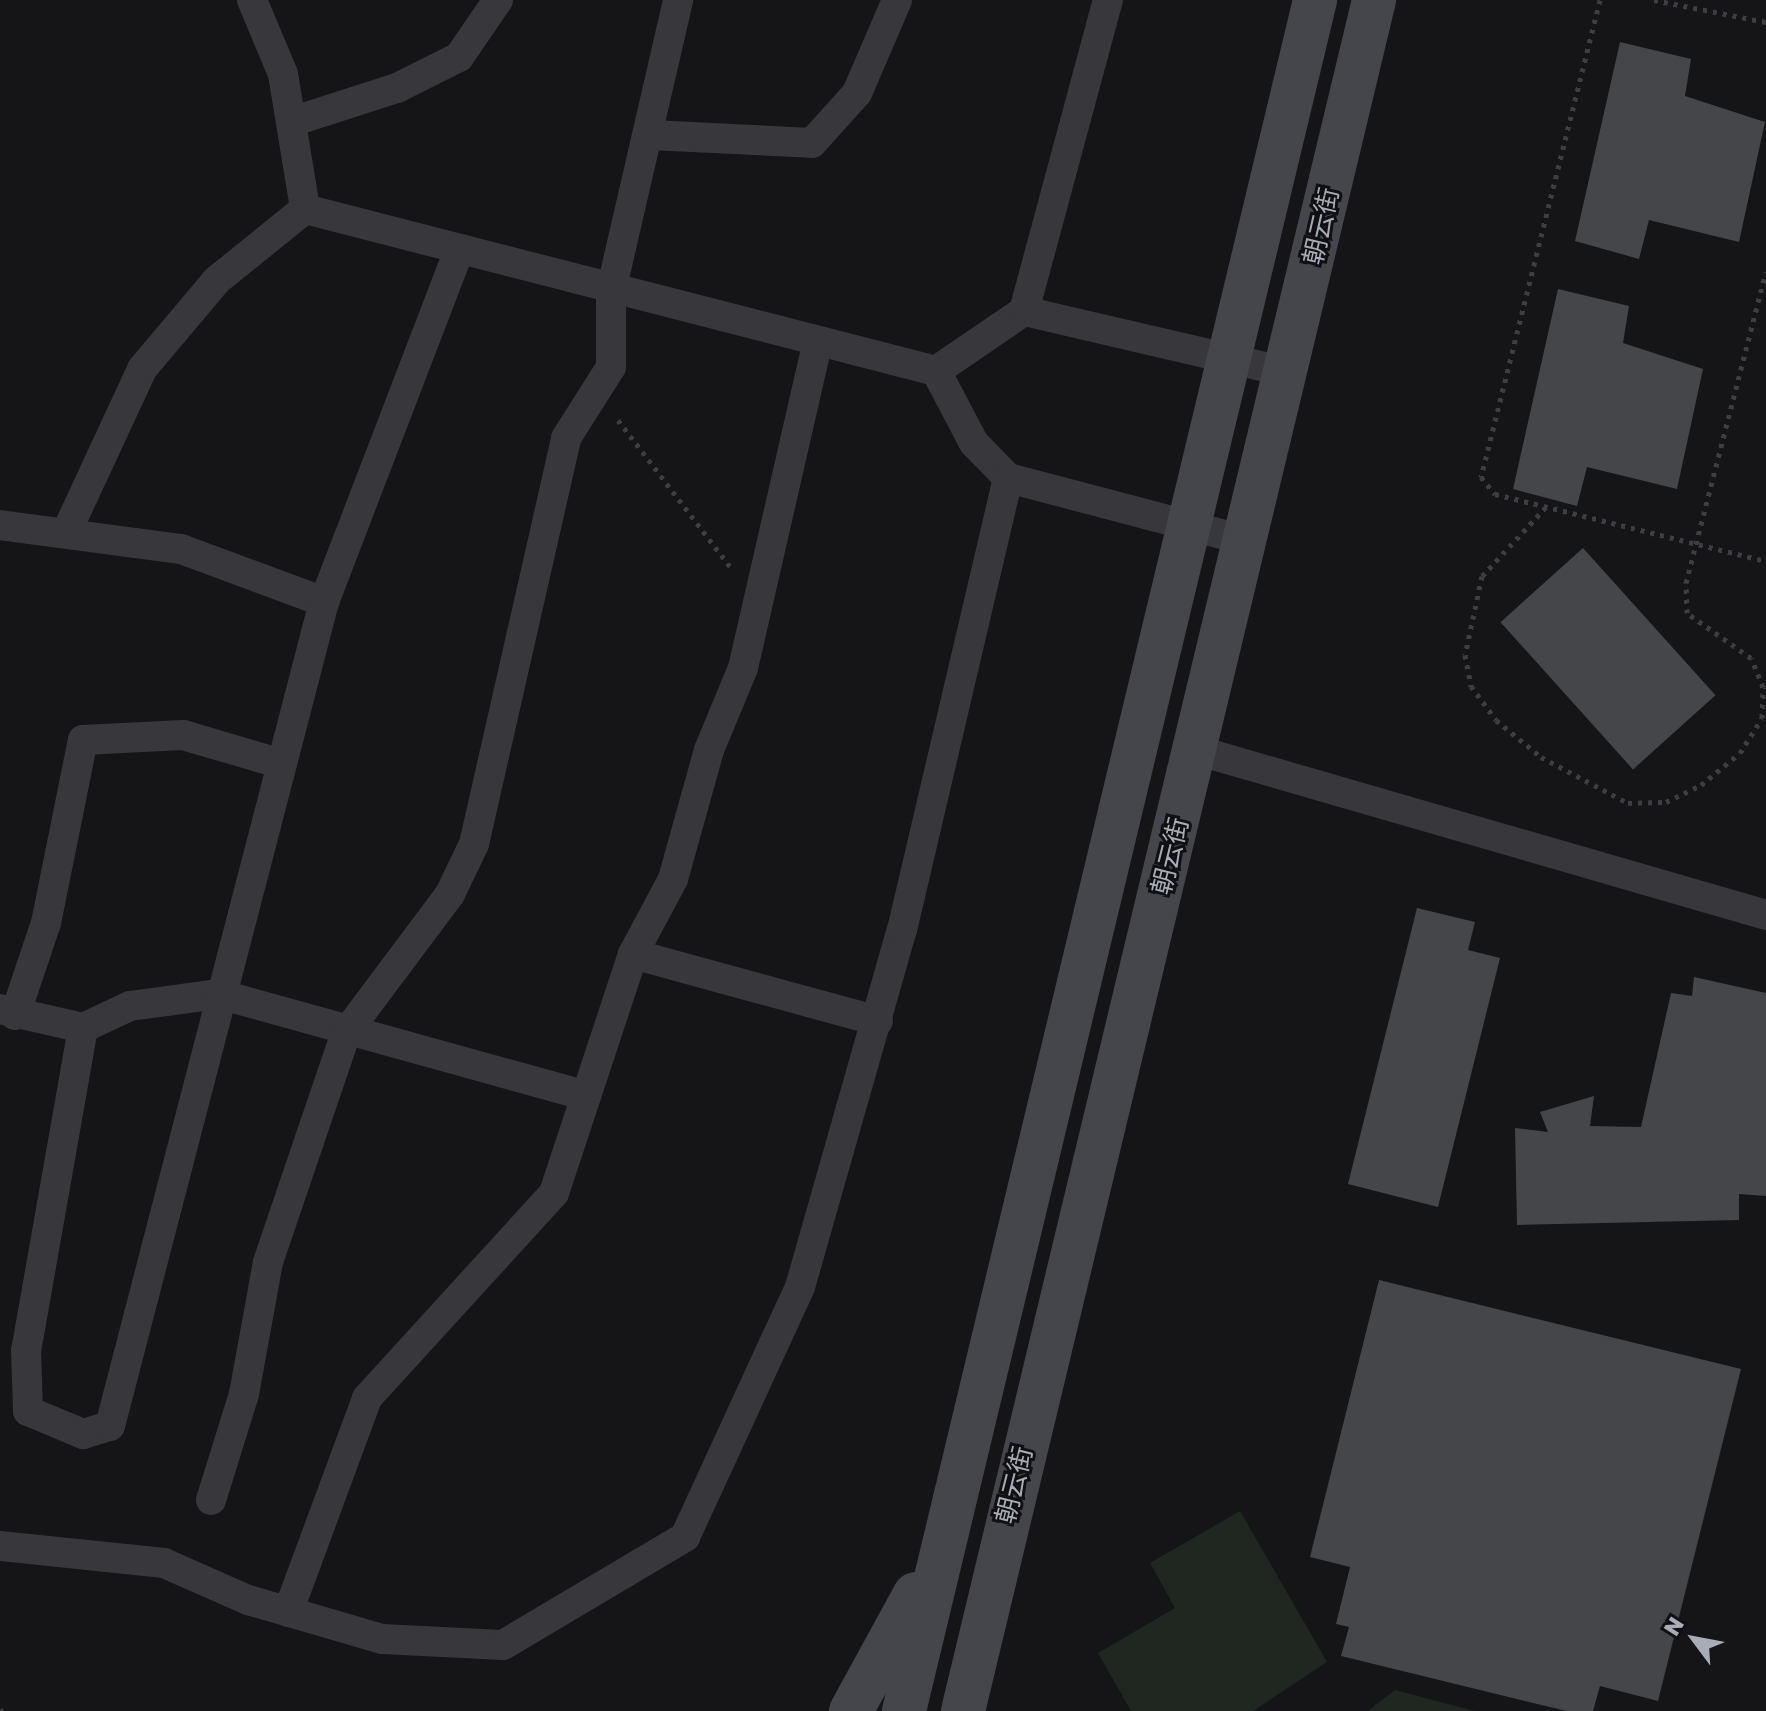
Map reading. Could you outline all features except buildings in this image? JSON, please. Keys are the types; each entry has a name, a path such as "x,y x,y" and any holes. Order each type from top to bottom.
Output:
{"main road":[{"path":"904,1711 939,1550 1231,358 1315,0"},
{"name":"朝云街","path":"964,1707 1374,0"},
{"path":"851,1711 939,1550"}],"street":[{"path":"252,0 283,74 305,209"},
{"path":"291,122 397,88 459,57 498,0"},
{"path":"211,1500 244,1394 268,1262 346,1033 450,894 474,844 566,438 611,367 611,291 651,135 678,0"},
{"path":"651,135 812,143 857,93 897,0"},
{"path":"305,209 817,346 936,371 1024,311 1108,0"},
{"path":"66,533 142,369 217,280 305,209"},
{"path":"83,1028 26,1350 28,1411 83,1434 110,1426 219,994 324,602 459,250"},
{"path":"1024,311 1286,372"},
{"path":"288,1612 367,1398 554,1193 633,954 673,879 758,602 817,346"},
{"path":"936,371 974,443 1008,478 1244,540"},
{"path":"0,1546 164,1563 288,1612 382,1639 503,1645 685,1537 800,1287 878,1021 1008,478"},
{"path":"0,525 181,549 324,602"},
{"path":"282,764 183,735 83,740 46,923 7,1012 83,1028 130,1006 219,994 346,1033 586,1096"},
{"path":"1196,750 1766,915"},
{"path":"633,954 878,1021"}],"path":[{"path":"1600,0 1481,477 1495,494 1766,561"},
{"path":"1654,0 1766,22"},
{"path":"1546,507 1482,576 1465,655 1471,686 1496,720 1541,757 1628,803 1666,802 1701,785 1740,753 1762,718 1763,687 1751,658 1687,613 1686,583 1700,545 1766,272"},
{"path":"596,390 758,602"}],"shaded area":[{"path":"1240,1511 1327,1662 1253,1711 1131,1711 1098,1653 1175,1608 1150,1563"},
{"path":"1395,1690 1474,1711 1368,1711"}]}
